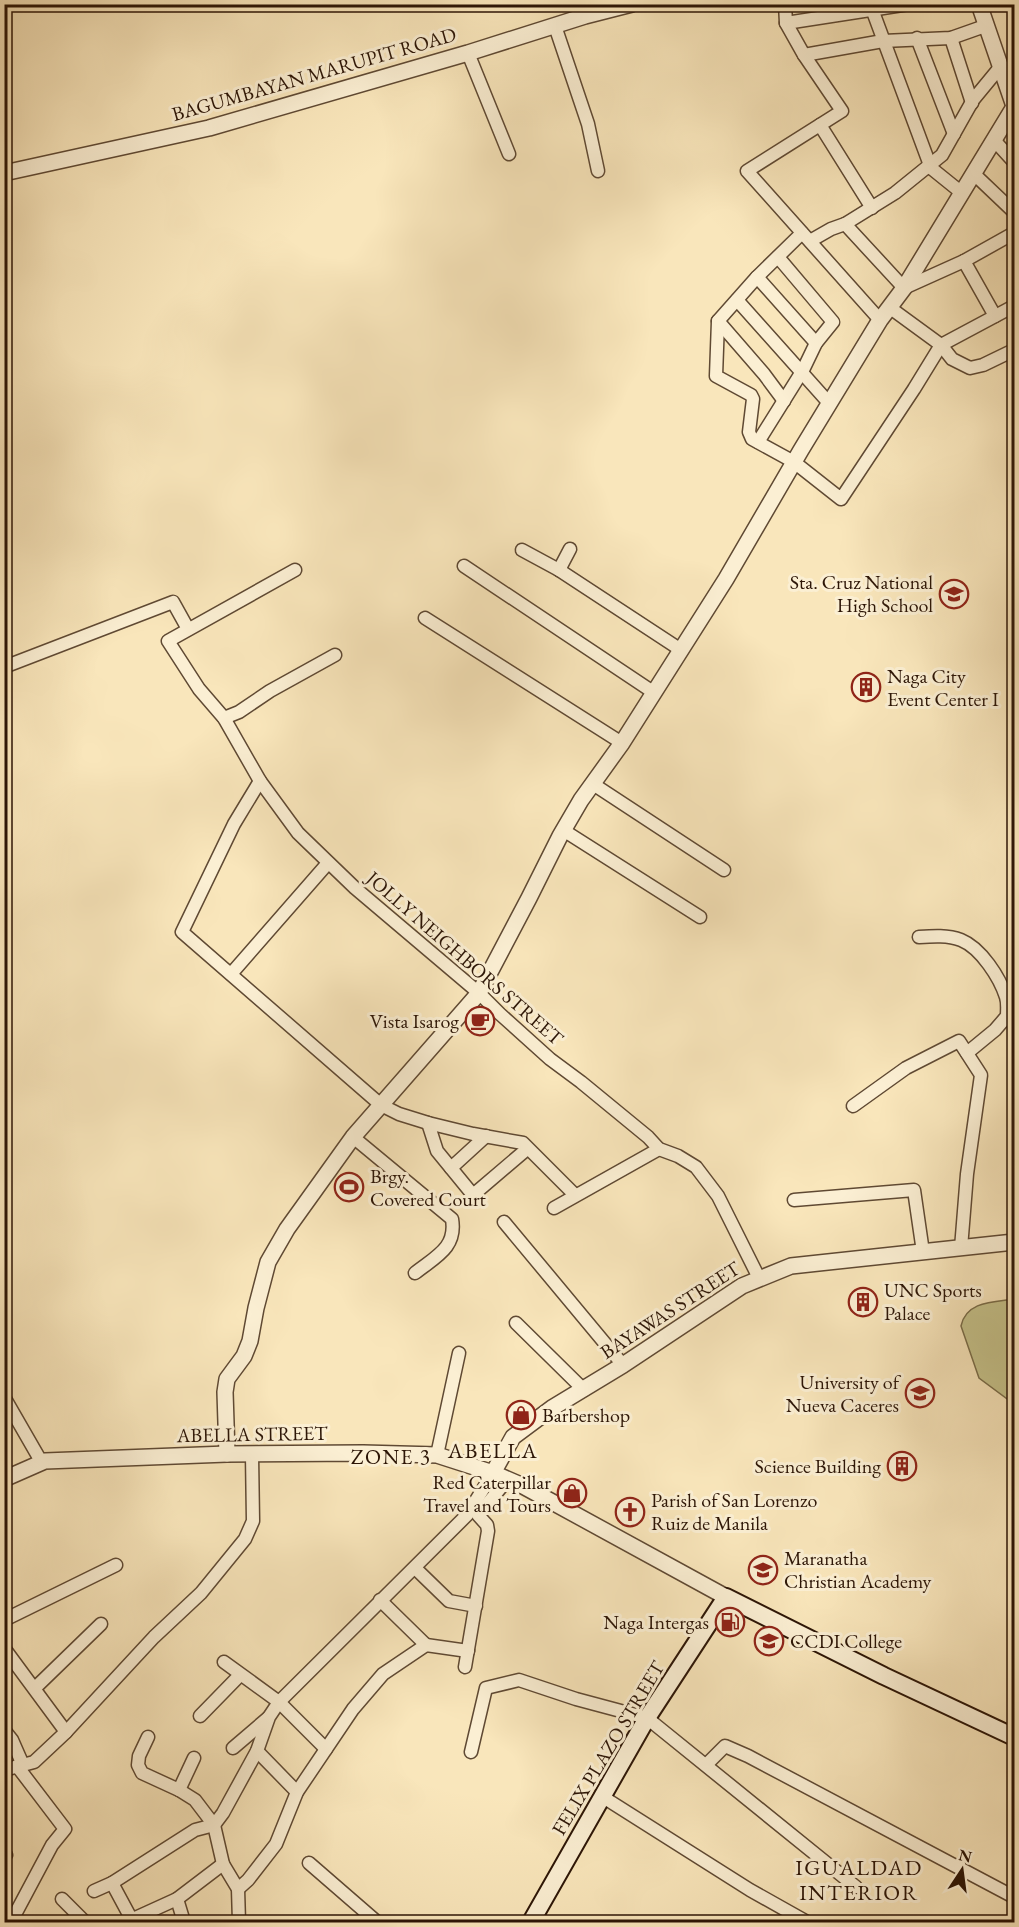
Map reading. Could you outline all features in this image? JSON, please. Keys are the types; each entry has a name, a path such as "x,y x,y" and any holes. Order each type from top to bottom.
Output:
{"main road":[{"name":"FELIX PLAZO STREET","path":"531,1923 647,1718 726,1597"},
{"name":"ABELLA STREET","path":"726,1597 884,1676 1014,1737"}],"street":[{"name":"BAGUMBAYAN MARUPIT ROAD","path":"4,173 200,130 555,26 583,10 632,4"},
{"path":"784,4 786,22 804,55 842,111 747,171 806,237 885,314 941,345 952,359 970,368 983,365 1014,350"},
{"path":"786,22 909,4"},
{"path":"226,1454 225,1392 227,1379 244,1356 250,1341 268,1262 286,1229 353,1137 479,993 564,830 726,579 829,403 1013,113 1001,66 979,4"},
{"path":"872,9 930,165 962,193"},
{"path":"555,26 588,124 598,171"},
{"path":"804,55 917,38 951,38 985,26"},
{"path":"917,38 954,134"},
{"path":"951,38 972,103"},
{"path":"468,53 509,154"},
{"path":"1001,66 972,103 942,155 896,193 872,208 845,224 806,237 778,257 757,278 718,321 717,376 751,395 753,399 749,432 752,439 794,462 841,499 941,345 1014,306"},
{"path":"820,125 872,208"},
{"path":"994,140 1014,162"},
{"path":"973,173 1014,212"},
{"path":"845,224 904,288"},
{"path":"904,288 964,261 1014,233"},
{"path":"758,442 801,373 816,343 833,322 778,257"},
{"path":"964,261 995,316"},
{"path":"757,278 816,343"},
{"path":"737,300 829,403"},
{"path":"718,321 784,401"},
{"path":"559,570 570,549"},
{"path":"522,550 559,570 681,650"},
{"path":"464,566 653,692"},
{"path":"4,667 173,602 188,629 295,570"},
{"path":"425,618 622,743"},
{"name":"JOLLY NEIGHBORS STREET","path":"188,629 168,640 199,689 224,718 260,781 298,833 328,863 479,993 550,1059 648,1137 659,1149 678,1156 696,1167 718,1196 759,1278"},
{"path":"224,718 239,712 270,691 335,655"},
{"path":"260,781 234,824 182,932 381,1105 399,1114 428,1123 522,1143 575,1195"},
{"path":"593,784 724,870"},
{"path":"564,830 700,917"},
{"path":"231,974 328,863"},
{"path":"919,937 935,936 962,940 979,952 989,964 1007,999 1007,1016 995,1030 967,1053"},
{"path":"854,1106 906,1068 959,1041 981,1075 967,1174 961,1248"},
{"path":"428,1123 437,1151 473,1195 527,1149"},
{"path":"451,1168 486,1136"},
{"path":"353,1137 452,1219 454,1232 449,1244 415,1273"},
{"path":"554,1208 659,1149"},
{"path":"794,1200 914,1190 923,1252"},
{"path":"504,1222 623,1365"},
{"name":"BAYAWAS STREET","path":"500,1476 513,1437 552,1408 623,1365 742,1286 759,1278 791,1266 1014,1242"},
{"path":"516,1323 584,1390"},
{"path":"437,1455 459,1353"},
{"path":"4,1398 42,1463"},
{"name":"ABELLA STREET","path":"4,1479 42,1463 226,1454 437,1455 500,1476 556,1503 726,1597"},
{"path":"4,1770 34,1761 66,1732 154,1637 201,1593 245,1539 254,1521 252,1455"},
{"path":"94,1892 195,1830 214,1825 223,1814 257,1751 269,1717 279,1702 467,1515 484,1488 500,1476"},
{"path":"465,1667 488,1532 487,1525 478,1515 495,1495 500,1476"},
{"path":"484,1488 495,1495"},
{"path":"4,1620 116,1564"},
{"path":"415,1568 449,1601 476,1605"},
{"path":"380,1600 426,1645 468,1651"},
{"path":"35,1688 101,1624"},
{"path":"238,1889 248,1880 276,1844 297,1792 353,1709 383,1674 426,1645"},
{"path":"4,1648 66,1732"},
{"path":"224,1662 279,1702 326,1749"},
{"path":"200,1716 240,1675"},
{"path":"471,1752 486,1688 519,1680 576,1699 647,1718 856,1887"},
{"path":"233,1748 269,1717"},
{"path":"4,1730 12,1740 20,1765 64,1829 52,1845 11,1923"},
{"path":"148,1737 139,1756 138,1765 142,1773 195,1800 214,1825 223,1864 238,1889 239,1923"},
{"path":"706,1765 725,1746 1014,1897"},
{"path":"257,1751 297,1792"},
{"path":"179,1790 194,1758"},
{"path":"603,1797 750,1890 807,1923"},
{"path":"309,1863 378,1923"},
{"path":"112,1883 133,1921 177,1899 223,1864"},
{"path":"62,1899 85,1923"},
{"path":"177,1899 184,1923"}],"shaded area":[{"path":"1014,1299 1014,1404 979,1378 961,1326 964,1318 975,1307 990,1302"}],"place":[{"name":"Sta. Cruz National High School","path":"954,594"},
{"name":"Naga City Event Center I","path":"866,687"},
{"name":"Vista Isarog","path":"480,1021"},
{"name":"Brgy. Covered Court","path":"349,1187"},
{"name":"UNC Sports Palace","path":"863,1302"},
{"name":"University of Nueva Caceres","path":"920,1393"},
{"name":"Barbershop","path":"521,1415"},
{"name":"Science Building","path":"902,1466"},
{"name":"Red Caterpillar Travel and Tours","path":"572,1493"},
{"name":"Parish of San Lorenzo Ruiz de Manila","path":"630,1512"},
{"name":"Maranatha Christian Academy","path":"763,1570"},
{"name":"Naga Intergas","path":"730,1622"},
{"name":"CCDI College","path":"769,1641"}],"district":[{"name":"ABELLA","path":"493,1450"},
{"name":"ZONE 3","path":"391,1456"},
{"name":"IGUALDAD INTERIOR","path":"859,1880"}]}
